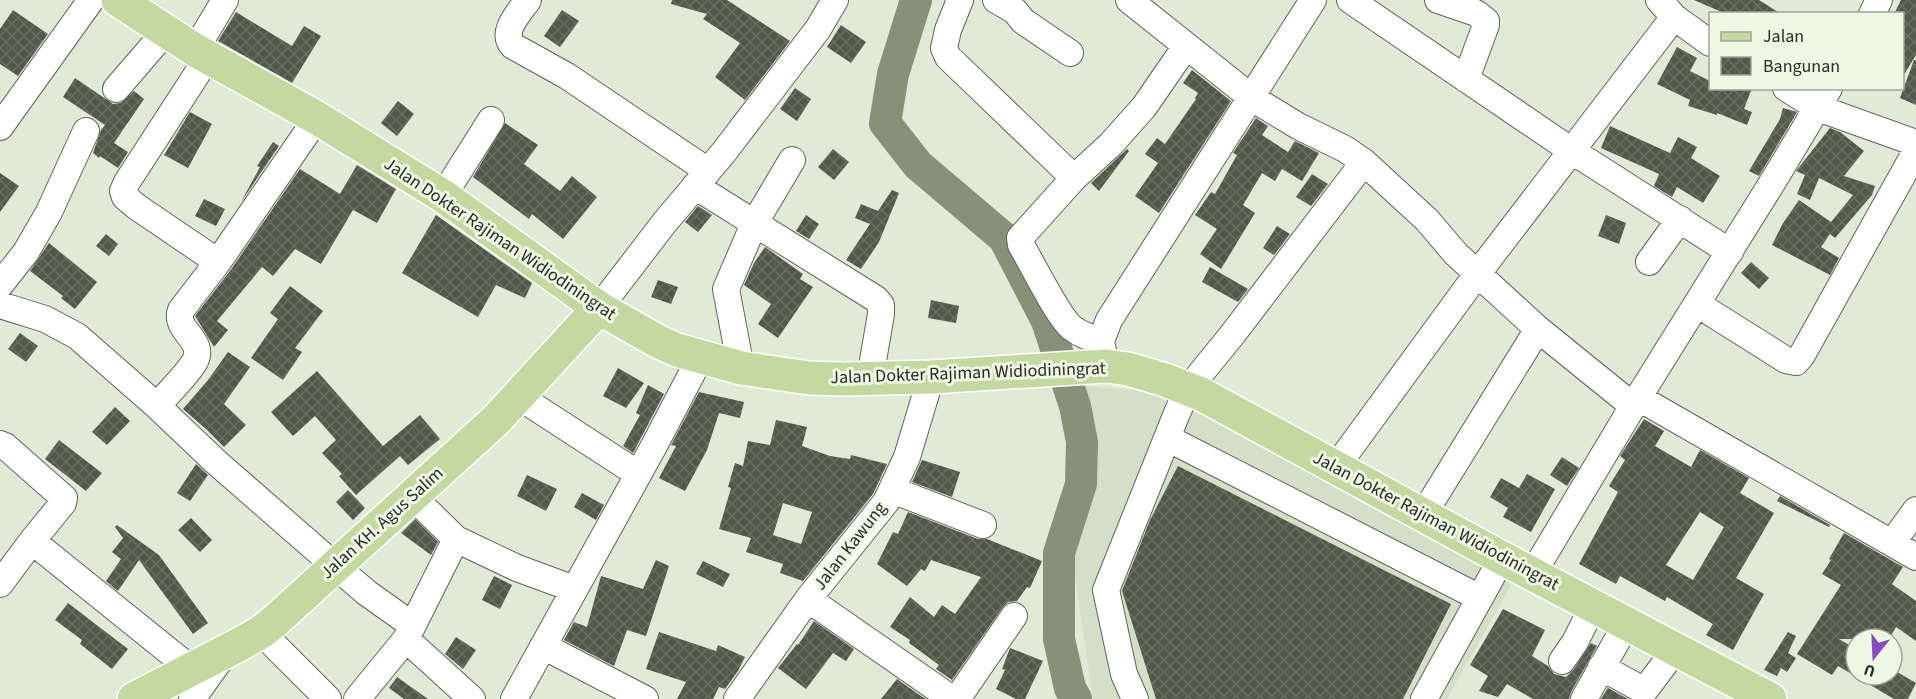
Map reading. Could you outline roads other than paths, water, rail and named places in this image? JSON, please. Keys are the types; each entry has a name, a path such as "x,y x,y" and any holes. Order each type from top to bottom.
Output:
{"main road":[{"name":"Jalan Dokter Rajiman Widiodiningrat","path":"118,0 202,54 317,118 443,196 599,308 659,342 700,358 741,368 809,378 870,378 1005,372 1098,358 1188,389 1246,418 1676,649 1755,696"},
{"name":"Jalan KH. Agus Salim","path":"134,699 191,684 227,650 261,632 496,420 599,308"}],"street":[{"path":"0,127 91,0"},
{"path":"218,262 137,207 125,197 123,191 202,54 225,0"},
{"path":"528,0 507,34 508,41 513,46 567,76 701,178 754,224 876,299 881,305 881,314 870,378"},
{"path":"599,308 818,28 835,0"},
{"path":"960,0 948,30 944,48 948,57 1074,178"},
{"path":"996,0 1015,11 1023,21 1070,52"},
{"path":"1129,0 1252,98 1298,126 1345,149 1364,162 1426,220 1456,254 1538,329 1636,402 1916,557"},
{"path":"1098,358 1109,320 1121,300 1313,0"},
{"path":"1350,0 1572,151 1730,252"},
{"path":"1438,0 1476,13 1486,21 1466,79"},
{"path":"1336,467 1478,273 1572,151 1666,9 1709,42"},
{"path":"116,89 166,31"},
{"path":"1098,358 1088,338 1070,327 1061,316 1021,244 1020,238 1074,178 1111,144 1144,107 1186,46"},
{"path":"1794,90 1824,98 1916,143"},
{"path":"1533,573 1824,98"},
{"path":"158,406 195,361 198,351 196,344 178,317 181,310 218,262 317,118"},
{"path":"443,196 491,120"},
{"path":"0,285 26,252 45,219 86,131"},
{"path":"1697,304 1786,360 1797,362 1916,151"},
{"path":"741,368 726,289 754,224 792,160"},
{"path":"1135,699 1124,674 1106,590 1167,438 1188,389 1364,162"},
{"path":"1649,262 1680,219"},
{"path":"0,305 45,319 77,336 158,406 216,462 367,592 409,632 472,699"},
{"path":"1424,514 1538,329"},
{"path":"514,699 700,358"},
{"name":"Jalan Kawung","path":"736,699 808,599 886,502 907,457 932,376"},
{"path":"518,396 638,474"},
{"path":"1167,438 1480,598"},
{"path":"0,444 64,498 63,503 0,584"},
{"path":"892,490 983,525"},
{"path":"412,496 456,539 517,568 574,588"},
{"path":"1892,543 1916,510"},
{"path":"357,699 409,632 456,539"},
{"path":"32,541 191,684"},
{"path":"1424,699 1503,558"},
{"path":"808,599 952,699"},
{"path":"1562,661 1575,642 1593,606"},
{"path":"957,699 1014,616"},
{"path":"1584,699 1627,623"},
{"path":"261,632 328,699"},
{"path":"543,646 645,699"},
{"path":"1601,667 1645,690 1676,649"}],"waterway":[{"path":"916,0 893,74 885,123 918,165 1004,238 1047,321 1075,406 1082,442 1081,484 1059,553 1059,639 1070,688 1076,699"}]}
